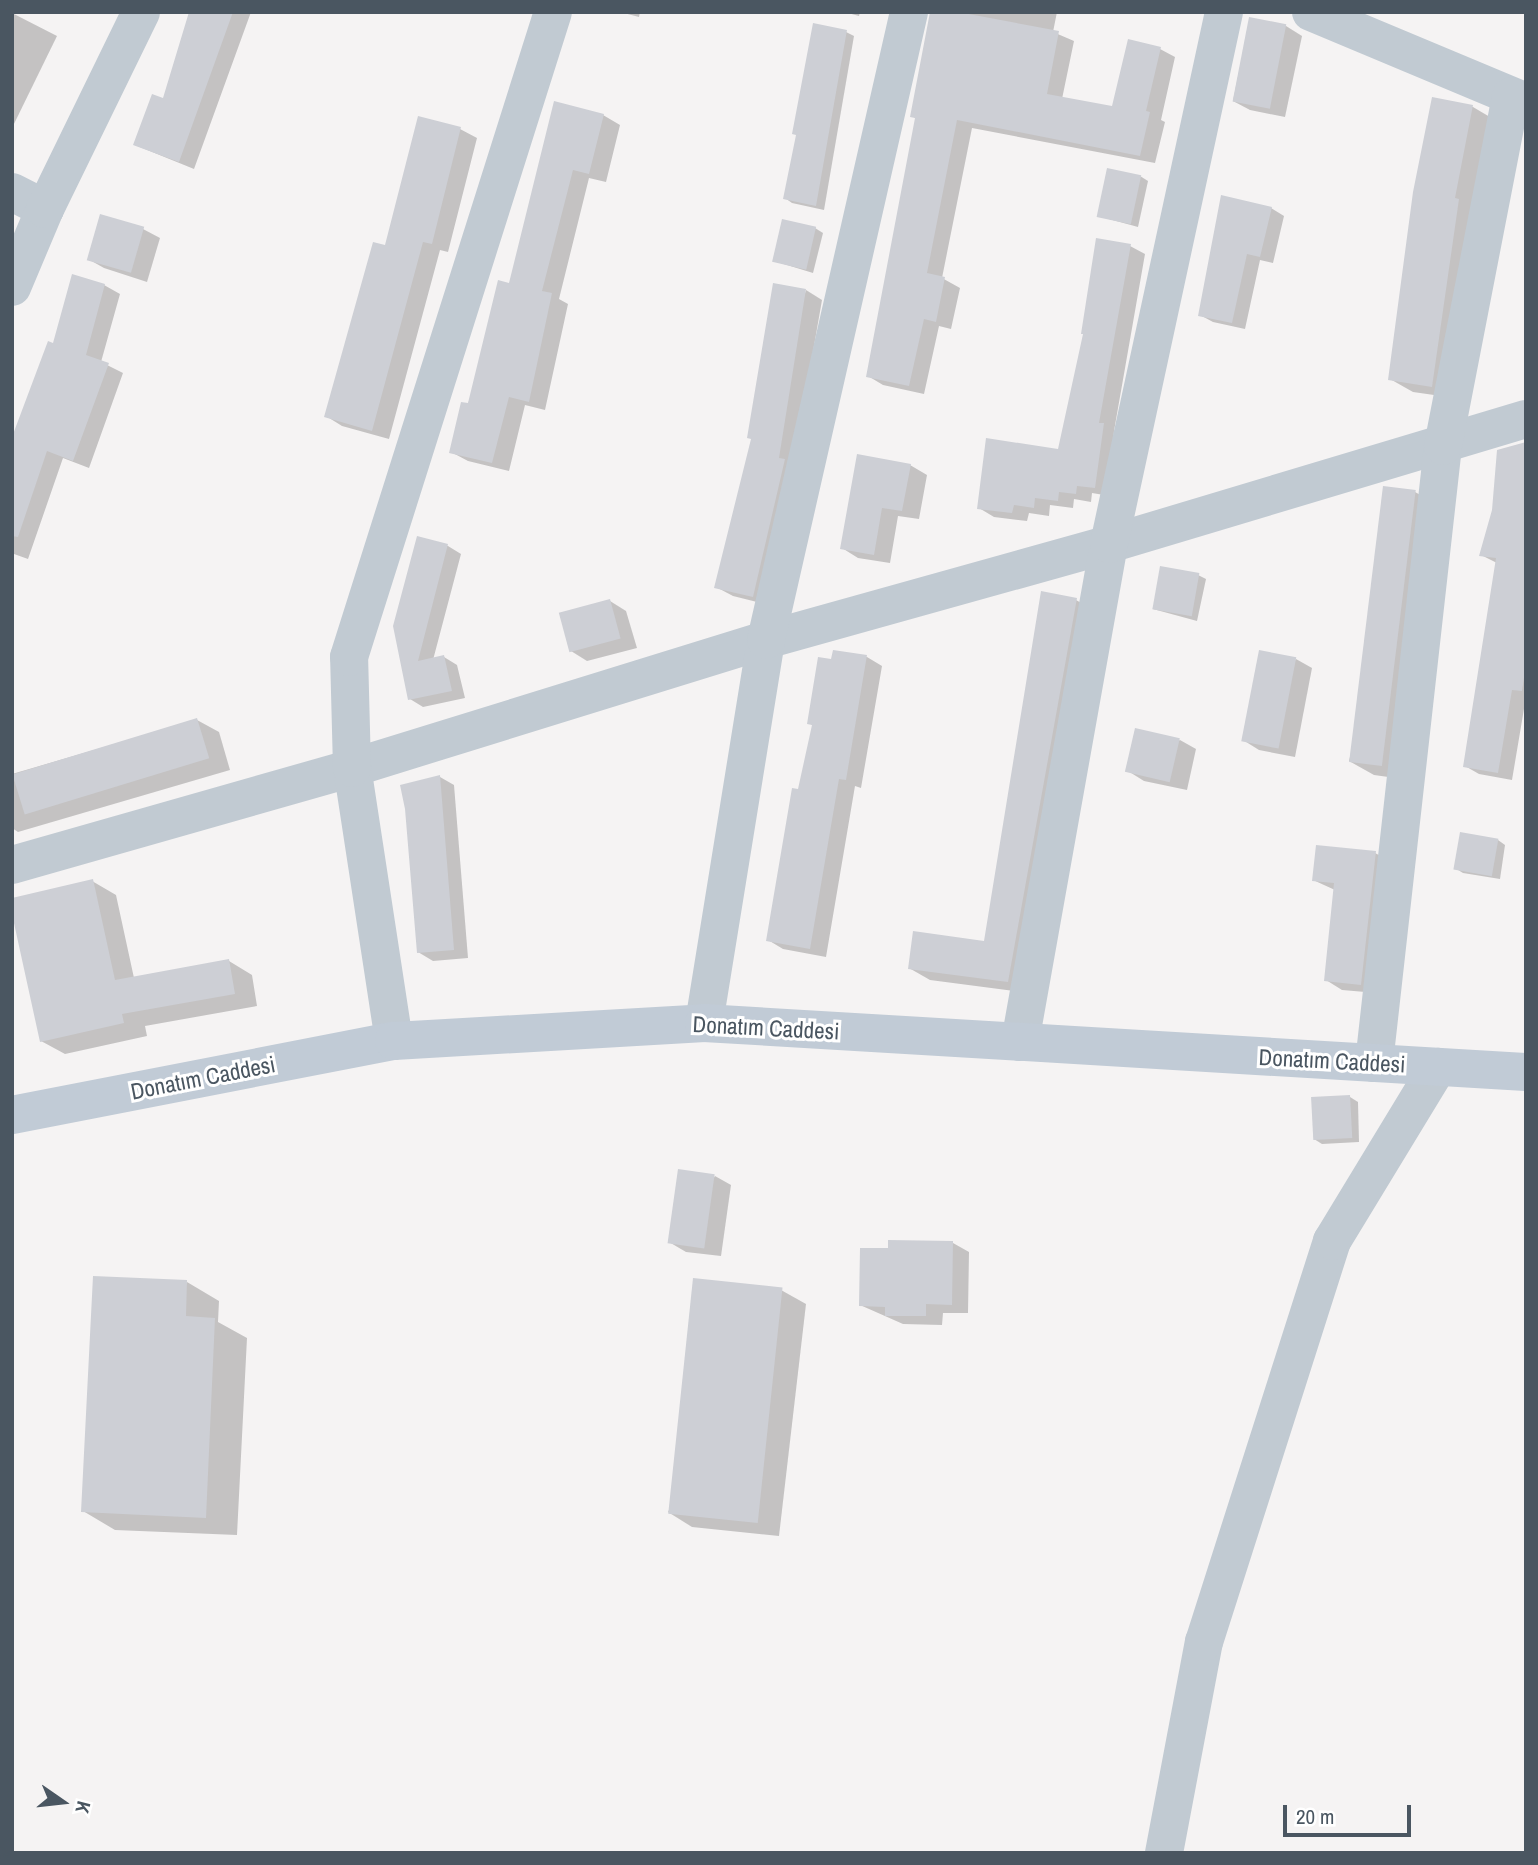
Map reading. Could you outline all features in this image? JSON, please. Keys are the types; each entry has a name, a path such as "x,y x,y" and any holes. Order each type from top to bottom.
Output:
{"street":[{"path":"12,287 45,209 141,12"},
{"path":"394,1041 352,768 349,657 553,12"},
{"path":"704,1023 766,640 909,12"},
{"path":"1020,1042 1109,544 1224,12"},
{"path":"1311,12 1519,100 1443,446 1374,1063"},
{"path":"12,192 45,209"},
{"path":"12,864 352,768 766,640 1109,544 1526,419"},
{"name":"Donatım Caddesi","path":"12,1115 394,1041 704,1023 1526,1072"},
{"path":"1164,1853 1204,1642 1332,1241 1438,1067"}],"building":[{"path":"189,12 233,12 179,162 133,145 152,94 163,98"},
{"path":"930,12 958,12 1059,31 1047,94 1112,106 1128,39 1161,47 1146,111 1150,112 1140,156 957,120 927,273 945,277 936,322 924,319 909,386 866,377 915,118 910,117"},
{"path":"1249,17 1286,24 1270,109 1233,101"},
{"path":"813,23 847,30 816,206 783,199"},
{"path":"1432,97 1473,105 1455,198 1459,199 1432,387 1388,380 1413,192"},
{"path":"554,101 604,114 589,174 573,170 542,291 552,293 529,402 509,397 492,463 449,453 461,402 468,403 498,280 509,283"},
{"path":"418,116 461,127 432,244 423,242 372,431 324,417 373,242 385,245"},
{"path":"1107,168 1141,175 1131,224 1097,217"},
{"path":"1221,195 1272,207 1260,257 1247,254 1232,323 1198,316"},
{"path":"100,214 144,227 131,273 87,260"},
{"path":"782,219 816,227 806,270 772,262"},
{"path":"1096,238 1131,244 1099,423 1104,423 1095,488 1077,486 1076,494 1059,492 1058,501 1035,498 1034,508 1014,505 1012,513 977,509 986,438 1058,449 1083,334"},
{"path":"72,274 105,284 86,355 109,363 73,461 47,451 18,537 12,536 12,437 48,341 53,343"},
{"path":"773,283 806,289 779,458 785,459 753,597 714,588 751,439 747,438"},
{"path":"1526,442 1526,664 1522,691 1512,690 1498,773 1463,767 1496,558 1479,556 1492,510 1497,450"},
{"path":"857,454 911,464 902,511 882,508 874,555 840,549"},
{"path":"1383,486 1416,490 1382,766 1349,762"},
{"path":"417,536 448,544 418,661 444,655 452,691 408,700 393,626"},
{"path":"1160,566 1199,573 1192,616 1152,609"},
{"path":"1041,591 1077,598 1008,982 908,969 913,931 984,941"},
{"path":"610,599 621,639 569,652 559,613"},
{"path":"833,650 867,655 846,780 839,779 810,949 766,941 792,788 798,789 812,725 807,724 818,657 831,659"},
{"path":"1259,650 1296,657 1279,749 1241,741"},
{"path":"197,718 209,758 25,815 12,774"},
{"path":"1135,728 1180,738 1170,782 1125,772"},
{"path":"440,775 454,950 417,953 405,809 400,785"},
{"path":"1460,832 1498,839 1492,876 1453,869"},
{"path":"1316,845 1376,851 1361,985 1324,981 1334,883 1312,881"},
{"path":"93,879 115,980 229,959 235,994 122,1014 124,1023 40,1042 12,914 12,898"},
{"path":"1350,1095 1352,1138 1313,1140 1311,1097"},
{"path":"678,1169 715,1174 704,1248 668,1243"},
{"path":"888,1240 953,1241 952,1305 926,1304 926,1316 885,1316 885,1307 859,1306 860,1248 888,1248"},
{"path":"93,1276 187,1280 186,1316 215,1318 206,1518 81,1512"},
{"path":"693,1278 783,1287 758,1523 668,1514"}]}
